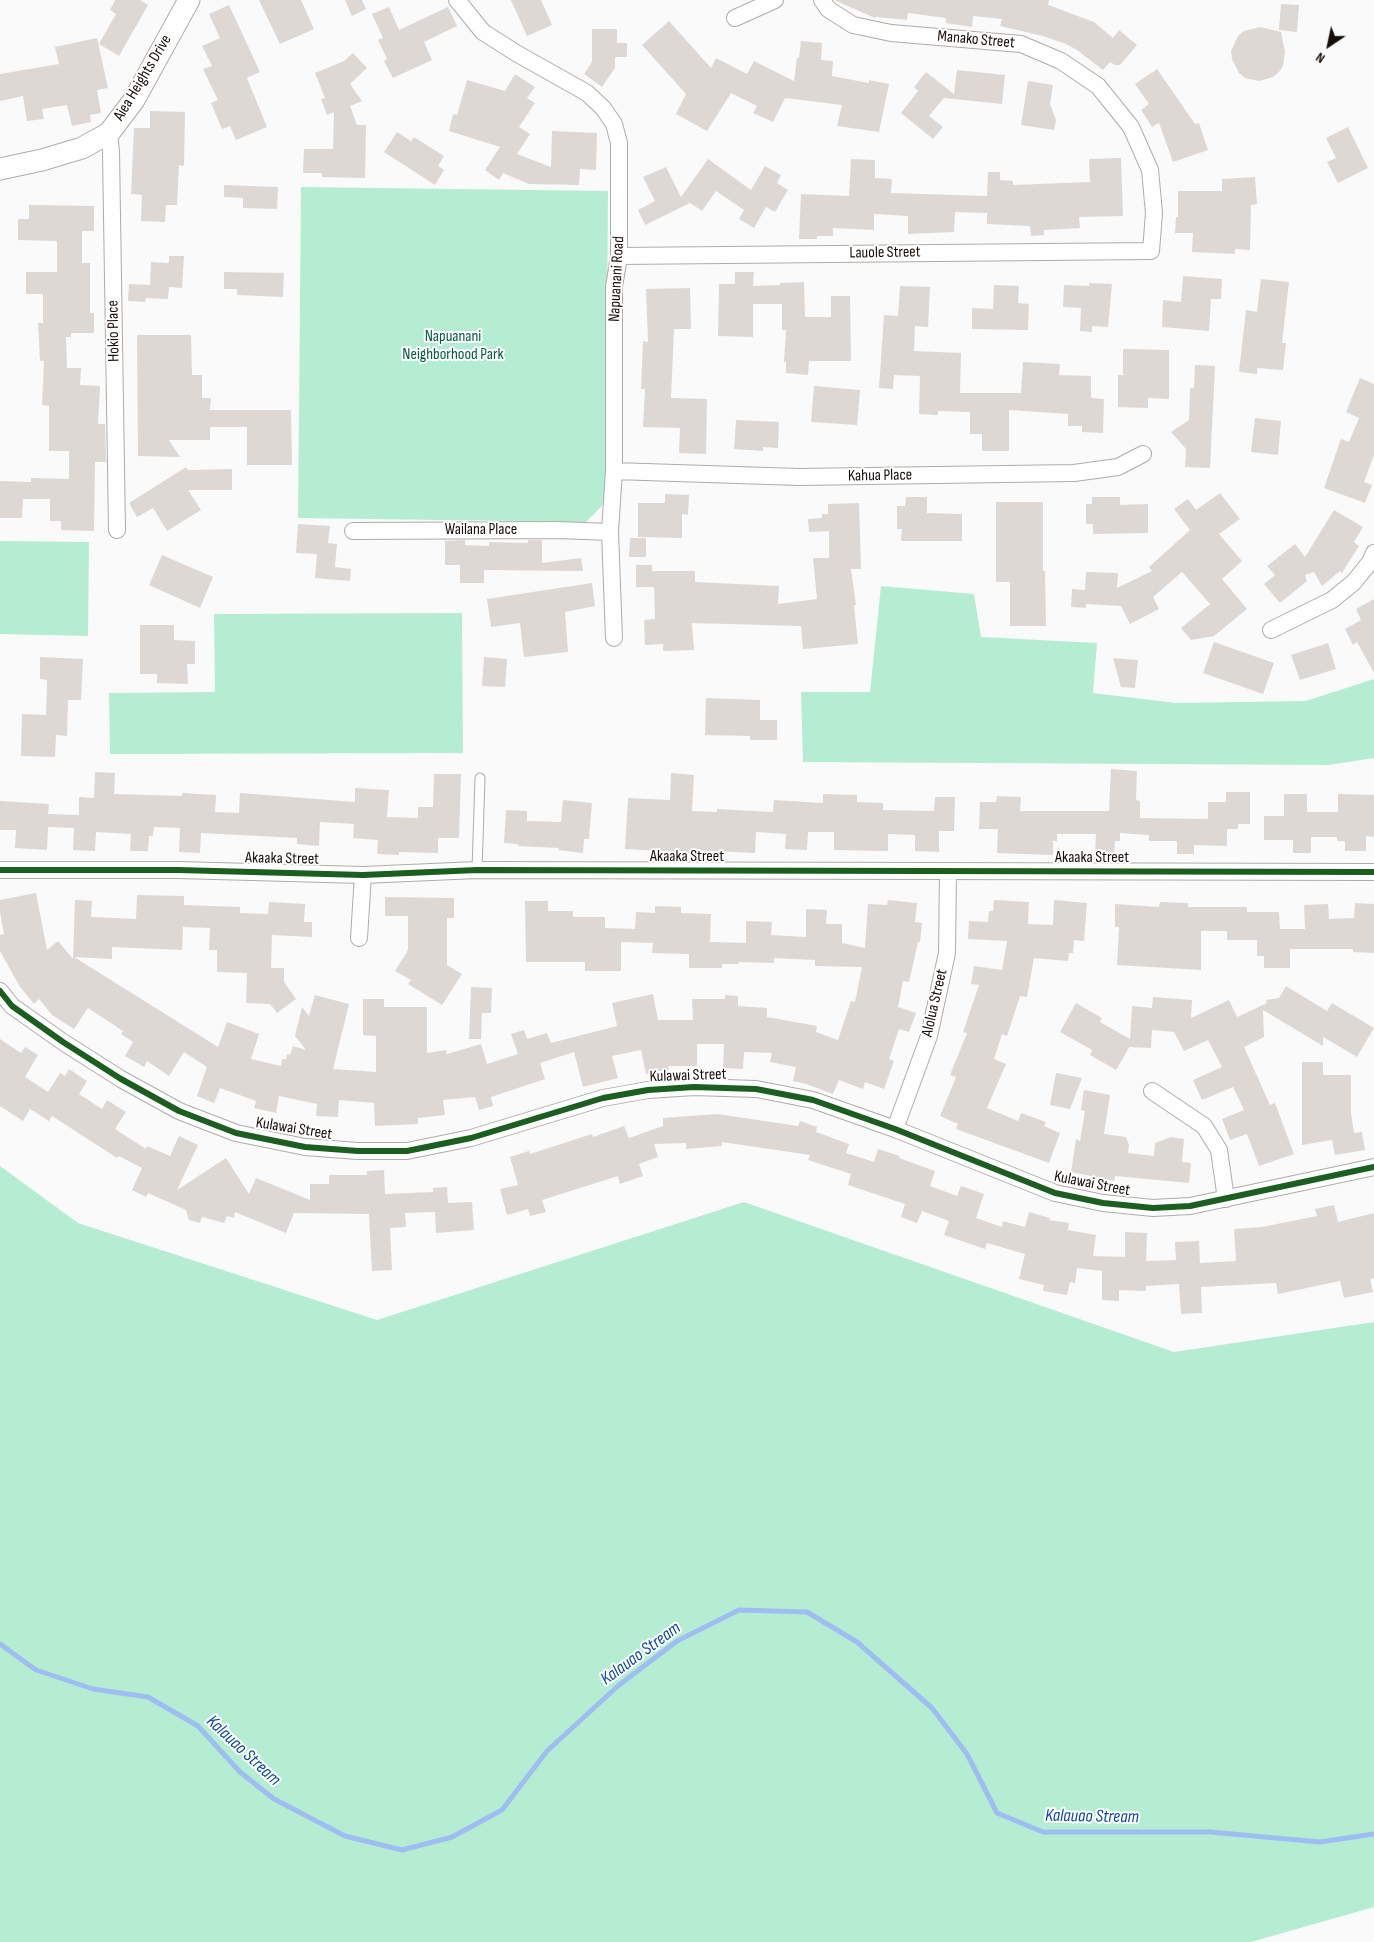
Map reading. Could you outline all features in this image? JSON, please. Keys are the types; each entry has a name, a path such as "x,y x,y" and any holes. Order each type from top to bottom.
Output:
{"street":[{"name":"Aiea Heights Drive","path":"0,170 82,148 109,133 134,100 189,0"},
{"name":"Napuanani Road","path":"457,0 483,32 516,54 587,93 614,124 619,143 619,256 614,287 614,471 610,532 614,638"},
{"path":"735,18 775,0"},
{"name":"Manako Street","path":"822,0 828,9 853,25 891,33 1021,44 1060,61 1098,86 1132,127 1150,170 1154,213 1151,251"},
{"name":"Hokio Place","path":"109,133 111,152 117,530"},
{"name":"Lauole Street","path":"619,256 1151,251"},
{"name":"Kahua Place","path":"614,471 799,477 1074,473 1118,467 1143,454"},
{"name":"Wailana Place","path":"353,531 558,530 610,532"},
{"path":"1271,630 1332,600 1354,582 1370,562 1374,553"},
{"name":"Akaaka Street","path":"0,870 178,870 363,874 477,870 1374,872"},
{"name":"Alolua Street","path":"895,1129 929,1036 946,953 948,872"},
{"path":"359,938 363,874"},
{"name":"Kulawai Street","path":"0,991 12,1006 63,1042 121,1079 179,1111 236,1133 305,1147 358,1151 407,1151 471,1138 603,1098 648,1090 694,1087 756,1089 813,1100 895,1129 1055,1193 1103,1203 1153,1208 1190,1206 1374,1167"},
{"path":"1152,1091 1204,1126 1219,1150 1226,1199"}],"lane":[{"path":"477,870 480,778"}],"green space":[{"name":"Napuanani Neighborhood Park","path":"301,187 608,191 606,502 586,522 298,518"},
{"path":"0,541 89,542 88,636 0,634"},
{"path":"881,586 974,594 981,637 1097,643 1093,693 1176,703 1306,701 1374,679 1374,758 1329,765 803,762 801,692 870,692"},
{"path":"462,613 463,753 110,754 109,693 215,692 214,614"},
{"path":"0,1166 78,1223 377,1320 744,1202 1174,1352 1374,1322 1374,1907 1251,1942 0,1942"}],"building":[{"path":"115,0 140,0 148,5 119,56 99,44 116,14 110,10"},
{"path":"259,0 301,0 314,29 280,44"},
{"path":"345,0 362,0 366,9 352,16"},
{"path":"511,0 541,0 552,25 527,36"},
{"path":"834,0 1049,0 1048,5 1094,22 1113,38 1119,30 1137,45 1120,65 1110,62 1103,70 1066,44 1043,36 1000,26 1002,19 973,16 972,27 946,23 946,18 908,13 907,20 875,18"},
{"path":"1281,4 1299,5 1297,32 1279,30"},
{"path":"229,5 260,72 247,78 267,127 236,140 230,126 222,129 211,103 218,100 203,69 212,66 202,46 220,38 209,14"},
{"path":"389,7 399,30 448,7 457,26 424,42 432,60 393,78 384,61 387,59 378,40 383,38 372,14"},
{"path":"669,21 711,68 716,58 747,74 754,61 794,81 801,41 822,43 821,60 833,61 832,76 869,83 869,80 889,84 879,132 837,126 842,105 785,98 773,122 753,113 757,106 731,93 707,131 676,114 686,94 642,45"},
{"path":"1260,27 1281,32 1285,52 1283,66 1279,72 1273,77 1259,81 1245,78 1239,73 1232,59 1231,51 1238,36 1244,31"},
{"path":"592,29 617,29 617,43 627,43 627,57 615,57 615,68 602,87 584,74 592,62"},
{"path":"97,38 108,88 97,90 101,113 90,115 91,122 72,126 67,105 42,109 44,119 27,121 23,96 0,101 0,74 59,64 55,47"},
{"path":"353,53 367,68 350,84 362,101 350,106 357,125 366,125 365,178 322,177 322,173 303,173 304,149 333,149 334,112 327,115 321,99 325,98 315,73 344,61"},
{"path":"1157,69 1195,124 1199,123 1208,150 1173,162 1159,123 1152,127 1141,110 1149,104 1135,84"},
{"path":"957,70 1005,75 1002,104 944,98 929,116 943,127 933,139 901,113 918,91 914,87 926,72 954,94"},
{"path":"515,74 535,87 527,98 535,103 519,127 530,134 517,154 551,167 552,131 597,133 596,170 580,169 579,185 529,184 503,173 499,180 485,170 500,147 449,131 453,114 457,115 467,80 505,91"},
{"path":"1028,81 1053,85 1050,104 1056,120 1054,130 1021,125"},
{"path":"150,111 185,112 184,166 179,165 177,205 166,205 165,222 141,221 142,195 131,194 134,128 150,128"},
{"path":"1348,127 1368,168 1338,183 1327,162 1336,158 1326,138"},
{"path":"397,132 411,141 414,137 444,156 438,166 444,170 435,185 384,152"},
{"path":"1121,158 1123,216 1079,217 1080,228 1044,230 1044,235 1031,236 1030,226 987,224 987,213 955,212 954,232 908,234 908,216 874,214 874,230 833,228 833,236 817,236 817,239 799,239 801,194 849,196 851,159 875,160 875,178 892,179 891,193 987,196 988,172 1000,172 1000,180 1013,181 1013,185 1090,182 1089,159"},
{"path":"708,159 751,190 765,166 781,175 777,183 788,190 775,212 766,207 754,228 739,219 744,210 716,191 702,211 690,203 645,225 638,210 655,201 643,177 666,167 681,197"},
{"path":"1255,177 1257,204 1251,205 1250,250 1235,249 1235,254 1192,252 1193,233 1175,233 1176,217 1178,217 1178,191 1222,191 1222,179"},
{"path":"224,185 278,187 277,209 243,208 243,198 224,197"},
{"path":"29,205 94,206 94,231 82,231 82,263 90,263 90,313 94,313 94,333 71,333 71,337 66,337 67,368 81,368 80,385 100,386 98,424 105,424 106,462 95,462 94,531 61,530 61,521 50,521 50,499 23,499 22,518 0,518 0,481 31,482 31,478 69,479 69,451 49,451 49,406 42,405 44,361 40,361 38,323 43,323 43,294 26,294 26,272 57,272 57,241 18,240 18,219 29,219"},
{"path":"169,256 184,256 182,288 169,287 168,299 146,298 145,302 128,301 129,284 150,285 151,262 169,263"},
{"path":"224,272 284,273 283,297 237,295 237,289 224,289"},
{"path":"735,272 754,272 753,286 804,282 805,317 831,317 831,296 850,296 851,361 809,361 808,375 786,373 786,362 784,362 786,330 782,330 782,304 753,304 753,337 718,336 719,284 735,284"},
{"path":"1183,276 1222,279 1221,299 1211,299 1209,331 1162,327 1163,300 1181,302"},
{"path":"1261,279 1289,282 1282,343 1286,343 1283,370 1257,368 1257,374 1239,372 1246,310 1257,312"},
{"path":"1089,283 1112,284 1108,327 1092,326 1092,332 1080,331 1081,308 1063,307 1064,285 1089,286"},
{"path":"994,285 1019,286 1018,303 1029,304 1028,330 972,329 972,308 993,309"},
{"path":"900,286 930,287 928,327 915,326 914,351 961,353 960,393 1021,393 1023,362 1060,364 1059,375 1091,376 1091,398 1104,399 1103,433 1082,432 1082,426 1068,426 1068,414 1009,410 1009,451 982,451 982,434 970,434 970,412 938,411 938,415 919,414 920,376 894,375 893,389 879,388 884,315 898,316"},
{"path":"690,288 691,329 674,329 671,398 707,399 706,454 679,453 680,428 643,427 645,389 641,389 643,341 648,342 646,289"},
{"path":"137,335 191,335 192,375 202,375 202,398 211,398 210,410 291,410 292,465 247,465 247,427 210,427 210,440 169,440 180,457 138,456"},
{"path":"1123,349 1169,350 1169,399 1148,398 1148,408 1118,407 1118,375 1123,375"},
{"path":"1195,365 1215,366 1210,468 1185,467 1186,449 1171,432 1189,420 1190,388 1194,388"},
{"path":"1360,378 1374,384 1374,455 1364,482 1372,485 1365,503 1324,488 1341,439 1349,442 1359,418 1346,412"},
{"path":"814,386 860,390 857,425 811,422"},
{"path":"1255,418 1281,421 1278,455 1251,452"},
{"path":"736,420 779,422 778,448 763,447 763,451 734,449"},
{"path":"186,467 188,470 232,469 232,490 188,490 201,510 167,531 153,508 137,517 129,503"},
{"path":"1220,493 1240,519 1219,534 1242,561 1222,579 1247,609 1214,636 1191,640 1181,628 1210,604 1182,572 1153,597 1159,609 1130,624 1121,606 1086,604 1086,608 1071,607 1072,589 1085,590 1086,572 1118,573 1117,588 1152,571 1149,567 1190,530 1174,509 1188,499 1196,510"},
{"path":"665,494 689,495 688,515 682,514 682,538 638,537 638,503 665,503"},
{"path":"906,497 927,497 927,513 962,514 962,541 901,541 902,529 897,529 897,506 905,506"},
{"path":"1092,497 1120,497 1120,505 1148,504 1148,533 1093,534 1093,524 1086,524 1086,504 1092,504"},
{"path":"996,502 1043,502 1043,571 1045,571 1046,626 1010,626 1010,582 996,582"},
{"path":"859,503 861,569 851,569 856,605 854,605 858,644 803,649 801,626 692,623 694,650 663,651 663,644 645,645 644,620 655,619 654,587 636,587 636,565 652,565 652,571 695,571 695,582 779,586 778,604 817,599 813,558 829,558 829,531 809,532 808,519 822,518 822,514 828,514 828,504"},
{"path":"1334,510 1363,527 1354,542 1359,546 1342,573 1340,571 1322,586 1314,572 1305,575 1307,581 1280,603 1264,584 1275,575 1267,566 1295,544 1305,557"},
{"path":"298,524 330,526 328,543 337,544 335,567 351,569 350,581 315,578 317,554 296,553"},
{"path":"630,538 646,538 646,557 629,557"},
{"path":"465,540 465,545 489,546 489,542 528,543 528,540 542,540 542,563 581,558 583,571 484,570 484,583 460,583 460,565 445,565 445,541"},
{"path":"162,555 213,577 200,608 149,585"},
{"path":"592,583 595,606 565,612 568,652 524,657 520,623 491,627 487,599"},
{"path":"1374,599 1374,673 1357,642 1353,645 1345,629 1361,620 1356,609"},
{"path":"140,625 174,625 174,640 195,641 195,664 187,664 188,684 157,683 157,674 140,674"},
{"path":"1214,642 1274,663 1263,694 1203,673"},
{"path":"1328,643 1336,669 1300,680 1291,655"},
{"path":"40,657 83,659 81,700 68,700 67,736 56,735 55,757 21,756 22,714 46,715 47,680 40,679"},
{"path":"484,657 507,659 505,687 482,686"},
{"path":"1113,658 1138,660 1135,688 1121,687"},
{"path":"706,698 760,700 760,720 777,720 777,740 750,740 750,736 705,735"},
{"path":"1111,769 1137,771 1136,800 1140,801 1140,818 1208,819 1208,802 1226,802 1226,792 1250,792 1250,824 1238,824 1238,829 1227,829 1227,846 1194,845 1194,854 1177,854 1177,841 1149,841 1149,835 1120,833 1120,841 1115,841 1114,856 1095,855 1096,834 1057,834 1057,841 1053,841 1053,855 997,853 998,829 979,829 980,802 996,802 997,796 1021,797 1020,811 1109,811"},
{"path":"95,772 115,773 114,794 182,796 182,793 216,795 215,812 239,813 240,793 355,802 355,788 389,790 387,817 418,818 418,807 433,807 434,774 461,774 459,838 438,838 438,853 399,852 399,855 377,854 378,840 353,838 354,824 320,822 319,846 297,844 297,838 201,833 200,853 179,852 180,828 154,827 153,836 149,836 148,851 130,851 131,834 96,832 95,851 73,850 74,828 48,827 47,850 15,848 16,830 0,830 0,801 49,804 48,814 79,815 79,797 94,798"},
{"path":"671,773 694,775 692,811 717,812 717,809 773,812 774,800 823,803 823,794 857,795 857,802 883,803 883,810 934,811 935,797 955,797 954,831 939,831 939,852 915,851 915,835 888,834 888,851 834,850 834,832 808,832 807,850 785,849 786,834 756,832 755,853 693,850 693,853 625,849 628,798 670,800"},
{"path":"1284,794 1307,794 1307,812 1338,812 1338,794 1374,795 1374,837 1366,836 1366,851 1345,851 1345,841 1337,841 1337,837 1311,837 1311,853 1293,853 1293,840 1264,840 1264,816 1284,816"},
{"path":"563,800 592,803 589,839 584,839 583,853 558,850 559,848 518,846 518,844 504,843 506,810 527,811 527,821 561,822"},
{"path":"36,893 47,950 58,941 73,959 75,900 92,901 91,917 136,919 137,895 184,896 184,905 240,907 240,913 268,914 269,902 305,904 304,922 312,922 312,937 272,935 271,968 284,968 284,982 296,999 277,1013 270,1004 246,1003 247,973 217,972 217,950 209,950 210,928 183,927 182,950 112,947 112,959 74,957 218,1047 227,1022 259,1034 251,1059 281,1066 282,1059 286,1059 287,1054 290,1055 293,1046 306,1050 295,1036 302,1007 309,1016 315,995 349,1004 333,1069 376,1072 376,1036 363,1035 363,999 384,999 384,1007 427,1007 427,1053 446,1050 447,1054 481,1044 487,1064 518,1054 511,1034 524,1030 527,1039 547,1033 551,1043 617,1026 612,1003 653,994 658,1020 693,1020 692,999 725,999 725,995 738,996 738,1006 767,1008 767,1017 817,1026 816,1032 838,1040 851,1001 855,1002 862,967 815,966 815,960 774,958 774,963 739,962 739,964 722,964 722,968 689,968 689,954 652,953 653,943 621,942 621,971 585,971 585,962 526,962 525,901 548,901 548,911 573,911 573,917 605,917 605,928 635,929 636,912 655,913 655,906 681,907 681,913 711,914 710,942 746,943 746,921 772,922 771,935 806,937 806,909 827,910 826,924 842,924 842,943 865,948 868,904 887,905 888,900 917,903 915,922 922,923 920,942 918,942 909,982 903,981 898,1007 916,1013 909,1032 899,1029 889,1059 894,1061 884,1089 865,1082 863,1089 839,1080 833,1094 793,1081 796,1067 770,1062 772,1053 744,1052 743,1069 723,1068 724,1044 697,1044 697,1066 668,1066 669,1070 646,1074 641,1050 612,1056 618,1078 583,1087 574,1052 540,1063 545,1079 491,1097 493,1106 479,1110 475,1097 443,1100 445,1115 418,1118 418,1124 375,1126 374,1103 339,1100 338,1117 316,1116 317,1104 279,1096 276,1113 254,1108 256,1101 220,1088 214,1103 197,1096 207,1067 184,1052 169,1076 147,1061 144,1067 125,1056 133,1042 121,1034 123,1031 88,1008 74,1029 52,1015 39,999 34,1004 20,987 0,951 0,935 4,934 0,900"},
{"path":"385,897 454,898 454,918 447,918 447,965 462,974 442,1005 408,984 411,980 395,971 408,950 408,916 385,916"},
{"path":"994,900 1029,902 1028,924 1053,925 1054,900 1087,903 1084,941 1074,940 1073,953 1069,953 1068,961 1034,958 1027,997 1020,996 1007,1036 1002,1034 994,1059 1006,1064 987,1108 1018,1121 1021,1113 1046,1122 1044,1126 1060,1133 1049,1163 956,1129 958,1124 940,1116 956,1077 950,1075 967,1033 963,1032 979,985 971,984 974,966 1002,970 1007,941 968,939 969,921 988,922 989,911 993,911"},
{"path":"1160,902 1188,903 1188,907 1247,907 1247,912 1279,912 1280,929 1305,929 1304,905 1328,904 1329,919 1354,918 1355,903 1374,904 1374,953 1353,952 1353,949 1290,949 1290,968 1264,968 1264,956 1257,956 1257,940 1227,940 1227,931 1201,931 1201,970 1117,965 1119,927 1115,927 1115,904 1159,907"},
{"path":"1286,986 1327,1011 1332,1003 1374,1028 1357,1057 1323,1037 1323,1046 1263,1010 1264,1037 1244,1047 1270,1105 1275,1103 1294,1154 1259,1166 1247,1134 1230,1140 1222,1119 1244,1110 1233,1087 1202,1100 1193,1080 1222,1067 1208,1040 1184,1051 1174,1032 1152,1030 1151,1048 1130,1046 1116,1070 1090,1055 1092,1050 1060,1032 1076,1003 1102,1018 1100,1022 1130,1039 1132,1006 1152,1008 1153,997 1192,1000 1191,1018 1229,1000 1237,1017 1267,1003 1266,1000 1279,998"},
{"path":"471,987 492,988 491,1013 482,1013 481,1039 469,1039"},
{"path":"0,1039 21,1053 25,1047 38,1055 25,1077 48,1092 60,1073 65,1076 69,1069 87,1081 79,1094 102,1109 107,1100 126,1112 115,1129 146,1149 147,1146 170,1156 179,1136 198,1145 177,1190 226,1158 249,1194 256,1178 310,1200 310,1184 329,1184 329,1175 367,1175 367,1171 384,1170 385,1194 433,1192 433,1188 447,1187 448,1203 472,1202 474,1230 436,1233 435,1212 405,1213 406,1227 390,1228 392,1270 372,1271 369,1214 294,1213 286,1233 235,1212 234,1218 227,1216 224,1223 202,1217 200,1223 189,1220 186,1210 148,1193 146,1197 132,1190 142,1168 119,1156 117,1158 52,1116 49,1121 30,1109 23,1121 0,1106"},
{"path":"1302,1062 1323,1062 1323,1075 1351,1075 1351,1113 1354,1133 1362,1132 1365,1150 1335,1155 1332,1140 1302,1145"},
{"path":"1056,1073 1082,1078 1070,1109 1050,1105"},
{"path":"1084,1090 1110,1095 1104,1134 1126,1137 1129,1145 1128,1153 1154,1156 1155,1143 1171,1137 1184,1139 1182,1162 1191,1163 1189,1183 1115,1176 1114,1181 1071,1172 1076,1139 1080,1141 1085,1111 1081,1110"},
{"path":"717,1114 798,1126 800,1121 817,1127 816,1132 849,1144 846,1153 874,1162 878,1149 900,1156 899,1158 935,1171 930,1186 957,1196 961,1186 984,1194 976,1218 1002,1227 1003,1221 1025,1227 1029,1212 1050,1218 1049,1220 1069,1223 1068,1230 1096,1235 1093,1256 1125,1257 1125,1232 1147,1233 1146,1261 1176,1260 1175,1242 1199,1241 1200,1263 1236,1261 1234,1229 1262,1227 1317,1216 1315,1209 1334,1205 1338,1222 1374,1213 1374,1278 1370,1279 1373,1292 1344,1298 1340,1281 1278,1294 1276,1283 1201,1287 1202,1313 1181,1314 1179,1284 1146,1286 1146,1291 1119,1290 1119,1301 1102,1300 1102,1271 1077,1268 1075,1283 1070,1282 1067,1295 1043,1291 1044,1285 1019,1279 1025,1254 987,1243 985,1249 944,1235 949,1221 922,1211 917,1223 901,1217 905,1204 848,1185 851,1174 808,1160 810,1155 722,1142 722,1146 686,1149 686,1143 654,1144 658,1157 639,1164 643,1176 620,1184 618,1176 542,1200 546,1212 530,1216 528,1209 507,1215 500,1189 518,1185 510,1157 529,1151 530,1154 592,1134 593,1137 624,1126 629,1138 663,1126 663,1118"}],"waterway":[{"name":"Kalauao Stream","path":"0,1644 36,1670 93,1689 148,1697 198,1726 240,1772 274,1799 345,1836 402,1850 452,1837 502,1810 547,1751 619,1685 677,1641 739,1610 807,1612 857,1642 932,1708 967,1754 997,1813 1043,1832 1210,1832 1320,1842 1374,1834"}],"cycle path":[{"path":"0,870 178,870 363,875 477,870 1374,872"},
{"path":"0,991 12,1006 63,1042 121,1079 179,1111 236,1133 305,1147 358,1151 407,1151 471,1138 603,1098 648,1090 694,1087 756,1089 813,1100 895,1129 1055,1193 1103,1203 1153,1208 1190,1206 1374,1167"}]}
